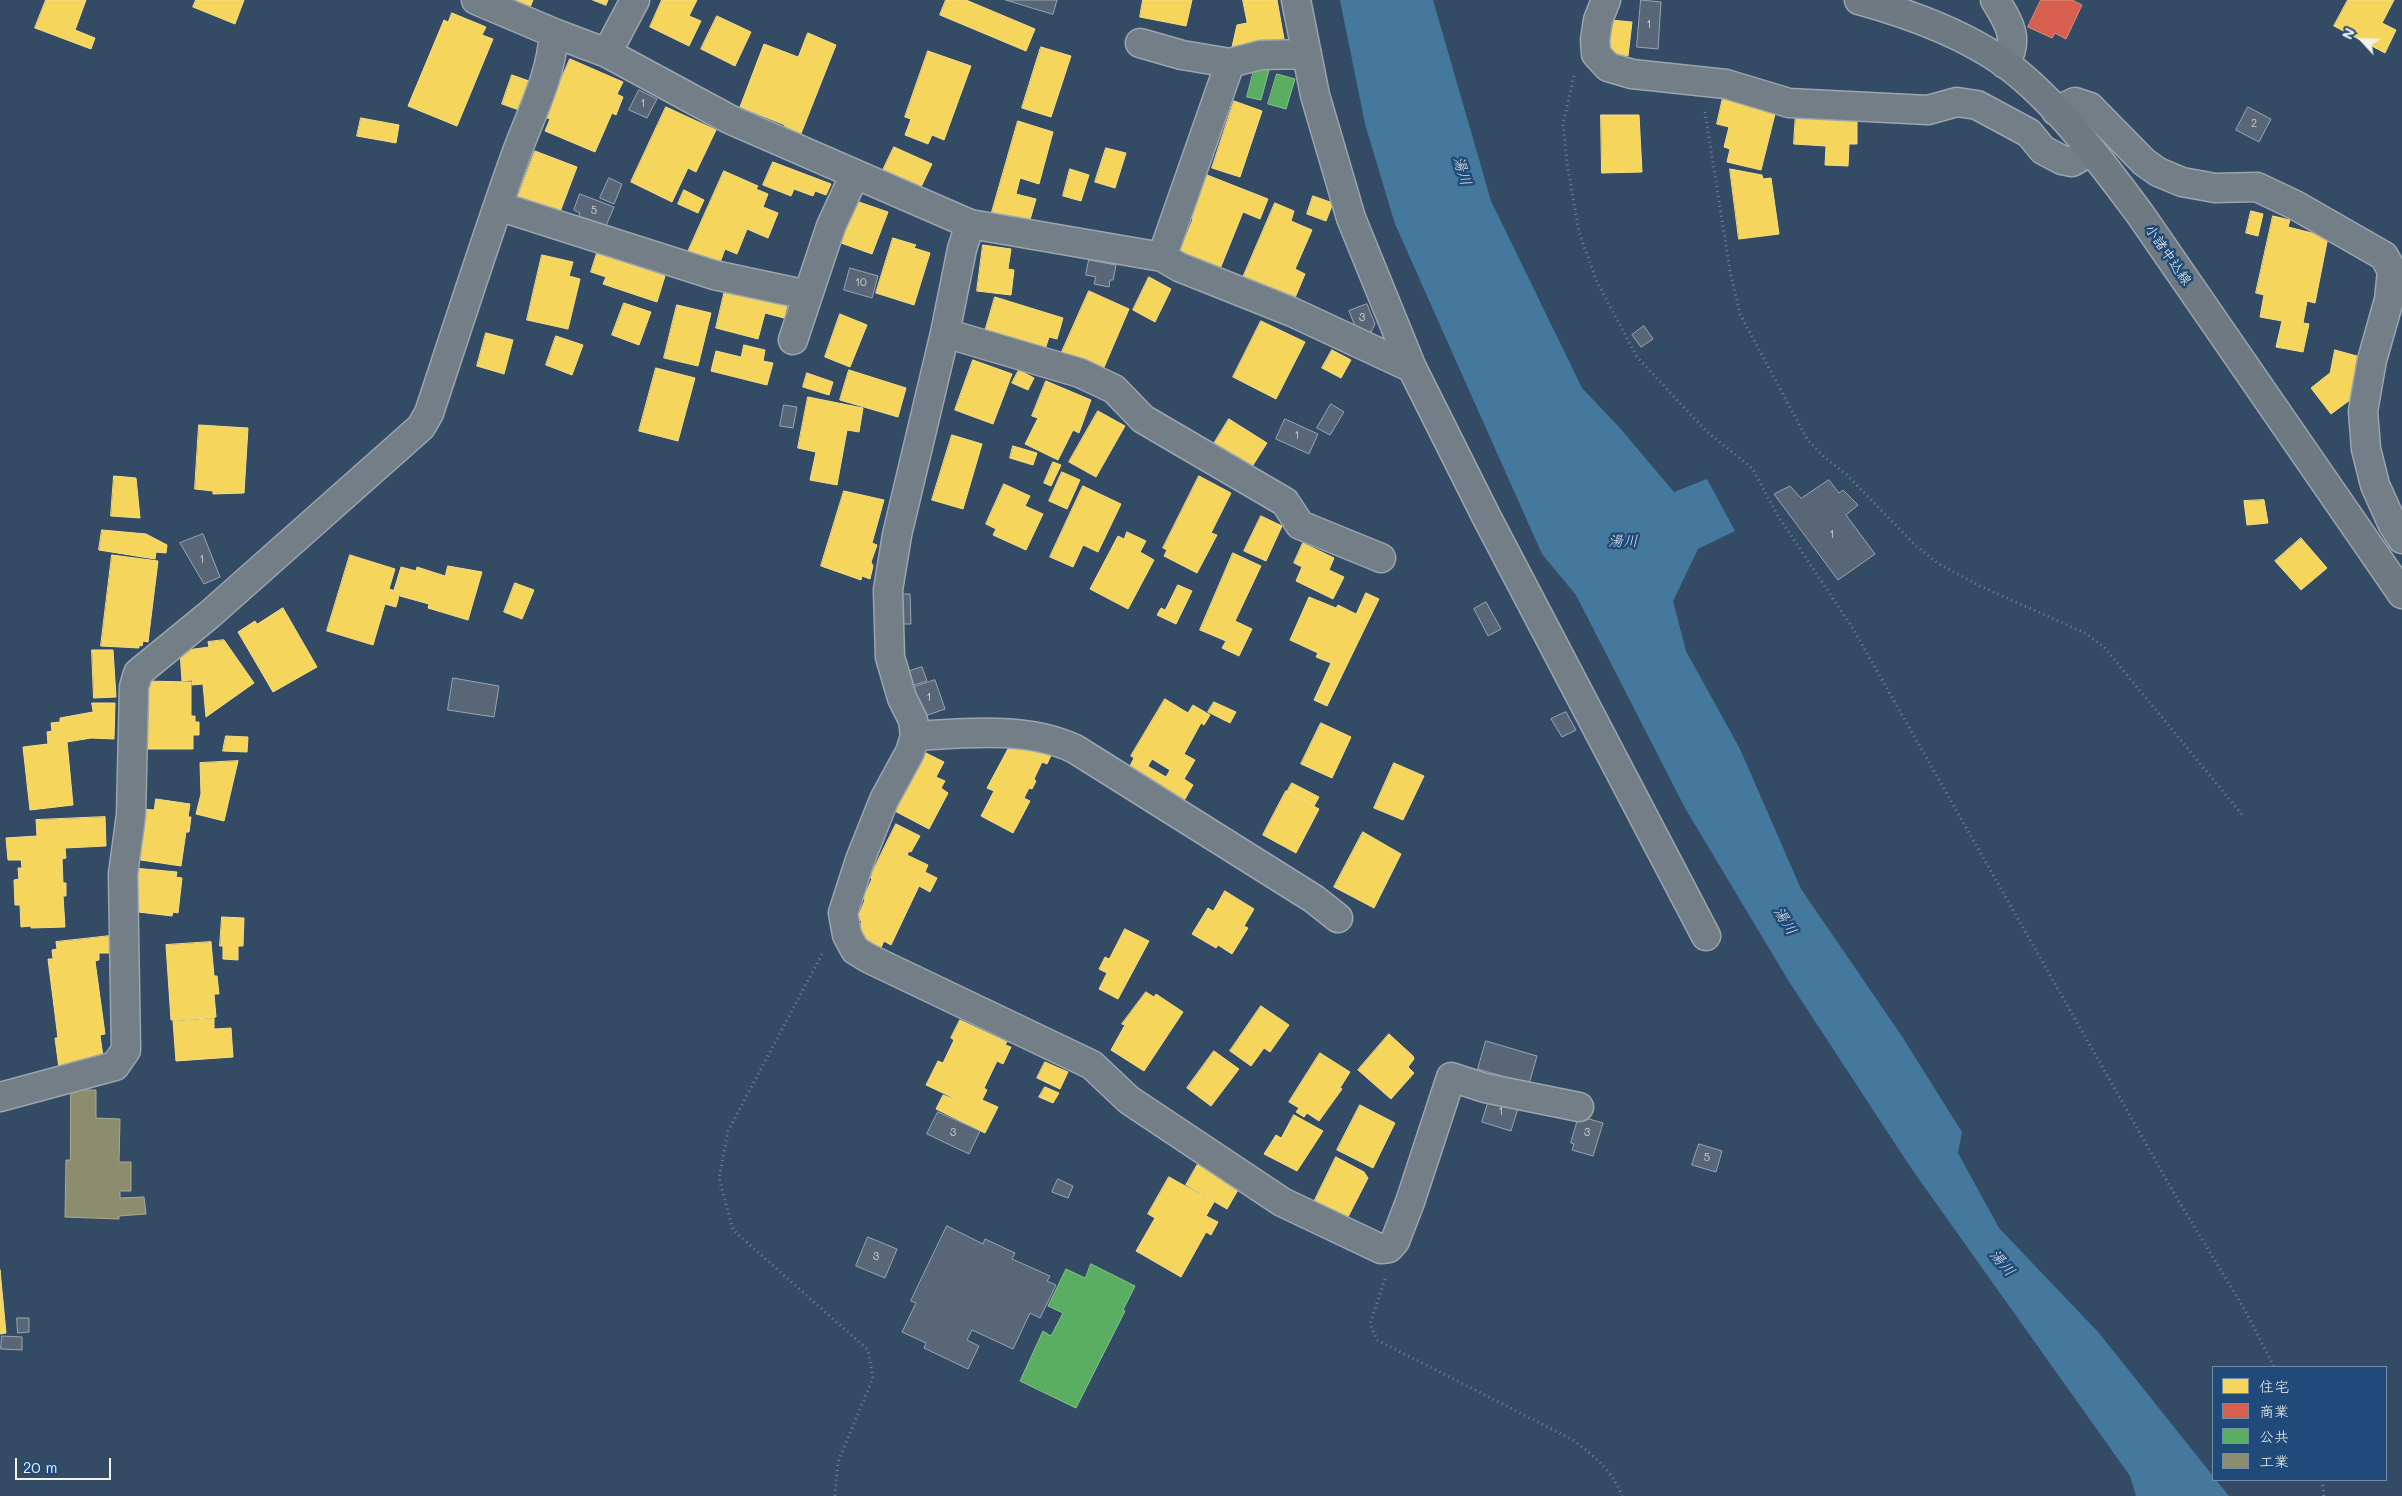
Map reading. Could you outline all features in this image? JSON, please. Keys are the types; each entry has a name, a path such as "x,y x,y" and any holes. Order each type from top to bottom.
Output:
{"main road":[{"name":"小諸中込線","path":"1860,0 1890,8 1978,47 2005,64 2041,93 2091,151 2140,214 2402,594"}],"street":[{"path":"476,0 607,53 729,119 970,224 1162,258 1179,267 1292,312 1412,368"},
{"path":"607,53 635,0"},
{"path":"1296,0 1315,95 1351,218 1412,368 1486,516 1706,936"},
{"path":"1606,0 1598,20 1595,40 1596,54 1608,67 1632,74 1726,84 1789,103 1928,110 1957,102 1977,105 2029,133 2043,150 2062,160 2072,162 2091,151"},
{"path":"1995,0 2007,21 2013,39 2012,53 2005,64"},
{"path":"0,1097 115,1066 126,1050 124,874 131,816 134,687 138,673 217,608 421,427 428,413 514,158 540,95 552,56 554,33"},
{"path":"1140,43 1182,55 1230,63 1261,55 1307,54"},
{"path":"1162,258 1230,63"},
{"path":"2056,111 2074,102 2090,107 2144,162 2158,172 2182,182 2215,188 2257,187 2295,205 2384,256 2392,271 2389,300 2372,360 2363,411 2366,448 2375,485 2392,523 2402,539"},
{"path":"793,340 831,226 855,174"},
{"path":"498,206 714,275 808,295"},
{"path":"970,224 962,249 945,333 897,535 888,590 890,657 902,698 913,720 915,736 910,752 884,800 860,860 843,913 847,936 855,950 868,958 1092,1065 1129,1100 1282,1202 1380,1249 1389,1248 1394,1241 1410,1202 1451,1077 1485,1088 1579,1107"},
{"path":"945,333 1080,374 1114,389 1142,420 1285,502 1300,525 1381,558"},
{"path":"915,736 973,733 1032,735 1057,740 1075,749 1314,899 1338,918"}],"path":[{"path":"1576,71 1563,124 1567,163 1580,232 1597,282 1637,358 1706,431 1752,468 1778,516 1852,627 2178,1200 2245,1310 2273,1366"},
{"path":"1700,82 1730,271 1740,314 1807,439 1824,457 1847,475 1916,546 1939,564 1980,586 2084,634 2104,647 2244,816"},
{"path":"834,1496 838,1462 873,1378 868,1350 733,1230 719,1178 728,1131 843,913"},
{"path":"1389,1248 1390,1261 1370,1324 1377,1340 1573,1440 1597,1458 1610,1471 1622,1496"},
{"path":"2322,1481 2324,1496"}],"water":[{"name":"湯川","path":"1340,0 1433,0 1491,201 1582,388 1619,427 1674,492 1707,479 1735,531 1698,549 1673,601 1686,651 1740,749 1801,889 1901,1035 1962,1132 1958,1153 1999,1228 2099,1333 2212,1475 2212,1481 2217,1481 2229,1496 2136,1496 2130,1476 1911,1168 1788,980 1685,808 1576,595 1542,554 1395,224 1365,124"}],"building: 住宅":[{"path":"46,0 86,0 75,30 95,38 91,49 35,28"},
{"path":"196,0 244,0 235,24 193,7"},
{"path":"499,0 533,0 528,12"},
{"path":"593,0 608,0 606,5"},
{"path":"662,0 697,0 689,16 701,21 689,46 650,27"},
{"path":"946,0 966,0 1035,29 1026,51 940,15"},
{"path":"1143,0 1192,0 1186,26 1140,17"},
{"path":"1243,0 1277,0 1284,39 1232,47 1237,25 1247,23"},
{"path":"2348,0 2394,0 2382,23 2396,30 2385,53 2334,26"},
{"path":"452,13 486,27 482,35 493,39 457,126 408,106 444,20 448,22"},
{"path":"717,16 751,32 735,66 701,49"},
{"path":"1610,20 1632,22 1628,56 1606,54"},
{"path":"808,33 836,45 800,136 783,130 785,125 740,107 764,44 798,57"},
{"path":"1041,47 1071,56 1051,117 1022,108"},
{"path":"928,51 971,66 944,140 932,135 928,144 905,135 911,119 905,117"},
{"path":"570,59 623,82 617,94 623,97 616,115 612,113 595,152 545,131 550,119 545,117"},
{"path":"512,75 529,81 519,110 502,104"},
{"path":"1724,93 1777,106 1761,170 1727,162 1730,149 1724,147 1729,127 1717,124"},
{"path":"1234,101 1262,111 1240,177 1212,168"},
{"path":"666,107 716,130 696,172 688,168 672,202 631,182"},
{"path":"1796,112 1857,118 1857,144 1849,144 1848,166 1825,165 1826,146 1794,144"},
{"path":"1601,115 1639,115 1642,172 1602,173"},
{"path":"361,118 399,125 396,143 357,136"},
{"path":"1018,121 1053,132 1039,184 1020,178 1016,194 1036,199 1029,223 992,212"},
{"path":"894,147 932,164 921,187 883,170"},
{"path":"1106,148 1126,153 1115,188 1095,182"},
{"path":"535,151 577,167 560,212 518,196"},
{"path":"773,162 831,184 826,195 815,191 813,196 794,189 791,196 763,185"},
{"path":"1070,169 1089,175 1081,201 1063,196"},
{"path":"1730,169 1762,175 1763,179 1771,178 1779,234 1739,239"},
{"path":"724,171 758,186 756,189 768,194 763,207 778,213 768,238 747,229 737,254 725,249 718,268 687,254"},
{"path":"1202,173 1268,199 1260,219 1243,212 1218,274 1178,256 1193,219 1185,216"},
{"path":"684,190 704,200 698,213 678,204"},
{"path":"1313,196 1333,203 1326,221 1307,214"},
{"path":"856,201 888,212 872,254 841,243"},
{"path":"1275,203 1294,211 1291,221 1312,230 1295,269 1305,274 1292,305 1241,282"},
{"path":"2251,211 2263,214 2258,236 2246,233"},
{"path":"2273,216 2290,220 2288,227 2328,237 2315,303 2307,301 2303,323 2309,324 2303,352 2276,347 2282,321 2260,317 2264,295 2256,293"},
{"path":"893,238 916,245 914,248 930,253 914,305 876,293"},
{"path":"983,245 1011,249 1008,269 1014,270 1011,295 977,291"},
{"path":"597,253 665,276 657,302 603,284 606,277 591,272"},
{"path":"542,255 573,262 569,276 580,279 568,329 527,320"},
{"path":"1149,277 1171,289 1155,322 1133,310"},
{"path":"725,290 787,306 784,318 765,313 758,339 716,328"},
{"path":"1089,291 1129,309 1102,372 1061,354"},
{"path":"995,297 1063,318 1057,339 1049,337 1043,356 984,335"},
{"path":"624,303 651,312 639,345 612,335"},
{"path":"677,305 711,313 698,366 664,358"},
{"path":"840,314 867,325 850,367 825,357"},
{"path":"1261,321 1305,342 1276,399 1233,377"},
{"path":"486,333 513,340 504,374 477,366"},
{"path":"556,336 583,345 572,375 546,365"},
{"path":"744,345 765,350 763,361 773,363 767,385 711,371 716,351 741,357"},
{"path":"1332,350 1351,360 1341,378 1322,368"},
{"path":"2335,350 2364,358 2354,397 2331,414 2311,388 2330,373"},
{"path":"973,360 1012,374 993,424 955,410"},
{"path":"656,368 695,378 678,441 639,431"},
{"path":"849,370 906,388 898,417 840,400"},
{"path":"1019,370 1034,378 1028,390 1012,383"},
{"path":"807,373 833,382 829,395 803,387"},
{"path":"1046,381 1091,400 1079,433 1073,430 1058,460 1025,444 1038,418 1032,416"},
{"path":"808,397 863,408 859,432 847,430 837,485 810,480 816,452 798,448"},
{"path":"1098,411 1125,426 1096,477 1069,462"},
{"path":"1229,419 1267,443 1248,473 1210,450"},
{"path":"199,425 248,428 244,493 213,494 213,491 195,489"},
{"path":"952,435 982,444 963,509 932,500"},
{"path":"1013,446 1037,453 1033,465 1010,458"},
{"path":"1053,462 1061,465 1051,486 1044,483"},
{"path":"1062,472 1080,480 1067,509 1049,501"},
{"path":"114,476 136,478 140,518 111,516"},
{"path":"1199,476 1231,493 1211,533 1217,535 1197,573 1164,556 1167,550 1163,548"},
{"path":"1004,484 1030,496 1025,506 1043,514 1026,550 993,535 996,529 986,524"},
{"path":"1083,486 1121,504 1098,552 1083,545 1073,567 1050,557"},
{"path":"844,491 884,500 872,543 877,545 871,562 873,566 870,579 862,576 861,580 821,566"},
{"path":"2264,500 2268,523 2247,525 2244,501"},
{"path":"1261,516 1282,526 1266,561 1244,551"},
{"path":"102,530 146,534 167,545 166,553 156,552 155,559 99,550"},
{"path":"1127,532 1146,541 1140,552 1154,560 1128,609 1090,589 1118,536 1124,539"},
{"path":"2301,538 2327,568 2301,590 2275,561"},
{"path":"1303,543 1334,558 1329,570 1344,577 1333,599 1296,581 1302,567 1294,563"},
{"path":"1233,553 1261,566 1235,621 1252,629 1239,656 1222,648 1226,641 1200,630"},
{"path":"112,555 158,561 148,642 143,641 142,646 139,645 139,648 101,646"},
{"path":"350,555 395,569 389,589 400,592 396,607 385,604 373,645 327,631"},
{"path":"448,566 482,572 468,620 428,608 429,604 400,596 401,592 394,590 401,567 416,571 417,567 445,576"},
{"path":"515,583 534,590 522,619 504,612"},
{"path":"1178,585 1192,591 1176,624 1157,615 1161,608 1165,610"},
{"path":"1366,593 1379,599 1327,706 1314,700 1331,663 1316,657 1318,653 1290,640 1309,597 1336,608 1338,605 1356,614"},
{"path":"283,608 317,667 273,692 238,632 255,621 257,624"},
{"path":"224,640 254,683 206,717 203,684 192,685 192,680 182,681 180,651 209,647 208,642"},
{"path":"92,650 113,650 116,697 94,698"},
{"path":"143,681 191,682 191,716 195,716 195,722 199,722 199,735 193,735 193,749 142,749"},
{"path":"1165,699 1188,713 1193,705 1210,715 1204,725 1201,723 1184,754 1195,760 1184,779 1193,785 1181,806 1127,772 1134,758 1166,777 1170,770 1152,759 1148,766 1131,756"},
{"path":"1214,702 1236,712 1230,723 1208,712"},
{"path":"92,703 115,703 114,739 91,738 67,742 73,805 30,810 23,747 48,744 47,732 52,731 51,723 60,722 60,718 93,712"},
{"path":"1321,723 1351,737 1332,778 1301,764"},
{"path":"226,736 248,737 247,752 223,751"},
{"path":"1029,746 1053,751 1047,764 1042,762 1034,779 1036,781 1032,789 1029,788 1024,798 1030,801 1013,833 981,816 994,791 987,788 1009,747 1028,750"},
{"path":"922,751 944,762 936,777 945,781 941,788 948,793 929,829 891,809"},
{"path":"238,761 224,821 196,814 201,794 200,763"},
{"path":"1394,763 1424,776 1403,820 1374,808"},
{"path":"1292,783 1319,797 1314,806 1287,792"},
{"path":"1286,791 1319,809 1296,853 1263,835"},
{"path":"156,799 190,804 188,817 191,817 189,832 186,832 181,866 134,859 141,809 154,810"},
{"path":"105,817 106,846 65,848 66,858 62,859 63,883 66,883 66,896 63,896 65,927 21,927 20,905 15,905 14,880 19,879 18,868 22,868 21,858 21,860 8,860 6,838 37,836 36,820"},
{"path":"896,824 920,836 911,852 909,851 907,855 928,865 925,872 937,878 930,892 919,886 891,945 884,941 879,952 859,937 862,931 858,929 862,921 857,919 872,879 870,877"},
{"path":"1363,832 1401,854 1374,908 1334,887"},
{"path":"134,868 177,872 176,877 182,878 178,913 173,912 172,916 130,911"},
{"path":"1225,891 1254,909 1244,926 1248,928 1232,954 1218,945 1216,948 1192,934 1208,908 1213,911"},
{"path":"222,917 244,918 243,946 238,946 238,960 223,959 223,946 220,946"},
{"path":"1125,929 1149,941 1118,999 1099,989 1107,973 1099,969 1105,957 1109,959"},
{"path":"110,936 110,953 99,953 99,960 95,961 105,1034 100,1035 103,1057 59,1068 55,1038 58,1038 48,959 53,959 52,950 57,949 56,942"},
{"path":"211,942 214,976 217,976 219,994 214,994 216,1017 171,1020 166,945"},
{"path":"1146,992 1154,997 1156,994 1183,1012 1144,1071 1111,1050 1125,1025 1122,1024"},
{"path":"1261,1006 1289,1025 1270,1052 1264,1048 1251,1066 1230,1051"},
{"path":"214,1018 214,1029 231,1028 233,1057 176,1061 173,1021"},
{"path":"960,1020 1007,1042 1005,1045 1011,1047 1003,1064 997,1061 984,1088 987,1090 982,1100 998,1107 985,1133 936,1109 943,1095 962,1102 926,1085 938,1061 943,1063 954,1040 951,1038"},
{"path":"1389,1034 1414,1059 1408,1067 1414,1073 1391,1099 1358,1070"},
{"path":"1214,1051 1239,1069 1211,1106 1187,1088"},
{"path":"1320,1053 1350,1072 1340,1088 1342,1089 1319,1121 1307,1113 1304,1117 1296,1112 1299,1108 1289,1102"},
{"path":"1045,1062 1068,1072 1060,1089 1037,1078"},
{"path":"1045,1087 1059,1093 1053,1103 1039,1097"},
{"path":"1360,1105 1395,1123 1373,1168 1337,1150"},
{"path":"1294,1115 1323,1131 1297,1171 1264,1154 1276,1135 1281,1138"},
{"path":"1336,1157 1364,1172 1368,1178 1348,1217 1342,1214 1341,1218 1313,1204"},
{"path":"1199,1162 1239,1188 1227,1209 1186,1185"},
{"path":"1169,1177 1214,1202 1206,1216 1218,1222 1211,1235 1206,1232 1181,1277 1136,1251 1155,1218 1148,1214"},
{"path":"0,1270 6,1333 0,1334"}],"building: 商業":[{"path":"2041,0 2072,0 2082,5 2066,39 2055,33 2052,38 2028,27"}],"building: 公共":[{"path":"1255,66 1269,70 1261,100 1247,97"},
{"path":"1277,74 1295,79 1286,109 1268,104"},
{"path":"1091,1264 1135,1286 1123,1310 1125,1311 1076,1408 1020,1381 1043,1331 1051,1336 1063,1313 1048,1306 1066,1269 1085,1278"}],"building: 工業":[{"path":"71,1090 96,1090 96,1118 120,1119 119,1162 131,1162 131,1191 120,1191 120,1198 144,1197 146,1214 119,1216 119,1219 65,1217 66,1160 70,1160"}],"building: その他":[{"path":"1006,0 1057,0 1053,14"},
{"path":"1641,0 1661,2 1658,49 1637,47"},
{"path":"639,90 657,99 647,118 629,110"},
{"path":"2248,107 2271,119 2259,142 2236,130"},
{"path":"609,178 622,184 614,204 600,198"},
{"path":"580,194 614,207 605,228 578,218 580,213 574,210"},
{"path":"1089,260 1116,265 1113,280 1110,280 1109,287 1094,284 1096,277 1086,275"},
{"path":"850,268 878,276 872,298 844,290"},
{"path":"1367,304 1375,324 1371,332 1367,334 1357,331 1349,311"},
{"path":"1644,326 1653,339 1641,347 1632,335"},
{"path":"1331,404 1344,412 1330,435 1317,428"},
{"path":"784,405 797,407 793,428 780,426"},
{"path":"1285,419 1318,434 1309,454 1276,439"},
{"path":"1829,480 1839,493 1843,490 1858,505 1846,515 1875,554 1838,580 1774,494 1790,486 1801,498"},
{"path":"203,534 220,577 204,584 180,543"},
{"path":"900,594 910,594 911,624 901,624"},
{"path":"1486,602 1501,629 1488,636 1474,609"},
{"path":"922,667 927,681 911,686 907,672"},
{"path":"453,678 499,686 494,717 448,710"},
{"path":"935,680 945,709 922,717 912,688"},
{"path":"1566,712 1576,730 1562,737 1551,719"},
{"path":"1486,1041 1537,1056 1529,1084 1478,1069"},
{"path":"1491,1094 1520,1102 1511,1131 1482,1122"},
{"path":"938,1112 980,1131 969,1154 927,1134"},
{"path":"1579,1116 1603,1123 1593,1156 1572,1150 1574,1144 1571,1143"},
{"path":"1699,1144 1722,1151 1716,1172 1692,1165"},
{"path":"1058,1179 1073,1186 1068,1198 1052,1192"},
{"path":"947,1226 983,1244 985,1239 1015,1253 1012,1259 1050,1276 1047,1281 1056,1285 1040,1318 1030,1313 1013,1349 972,1330 967,1340 979,1346 968,1369 924,1348 926,1343 902,1332 916,1303 911,1301"},
{"path":"868,1237 897,1249 885,1278 856,1266"},
{"path":"17,1318 29,1318 29,1332 18,1333"},
{"path":"2,1336 22,1337 22,1350 1,1349"}]}
